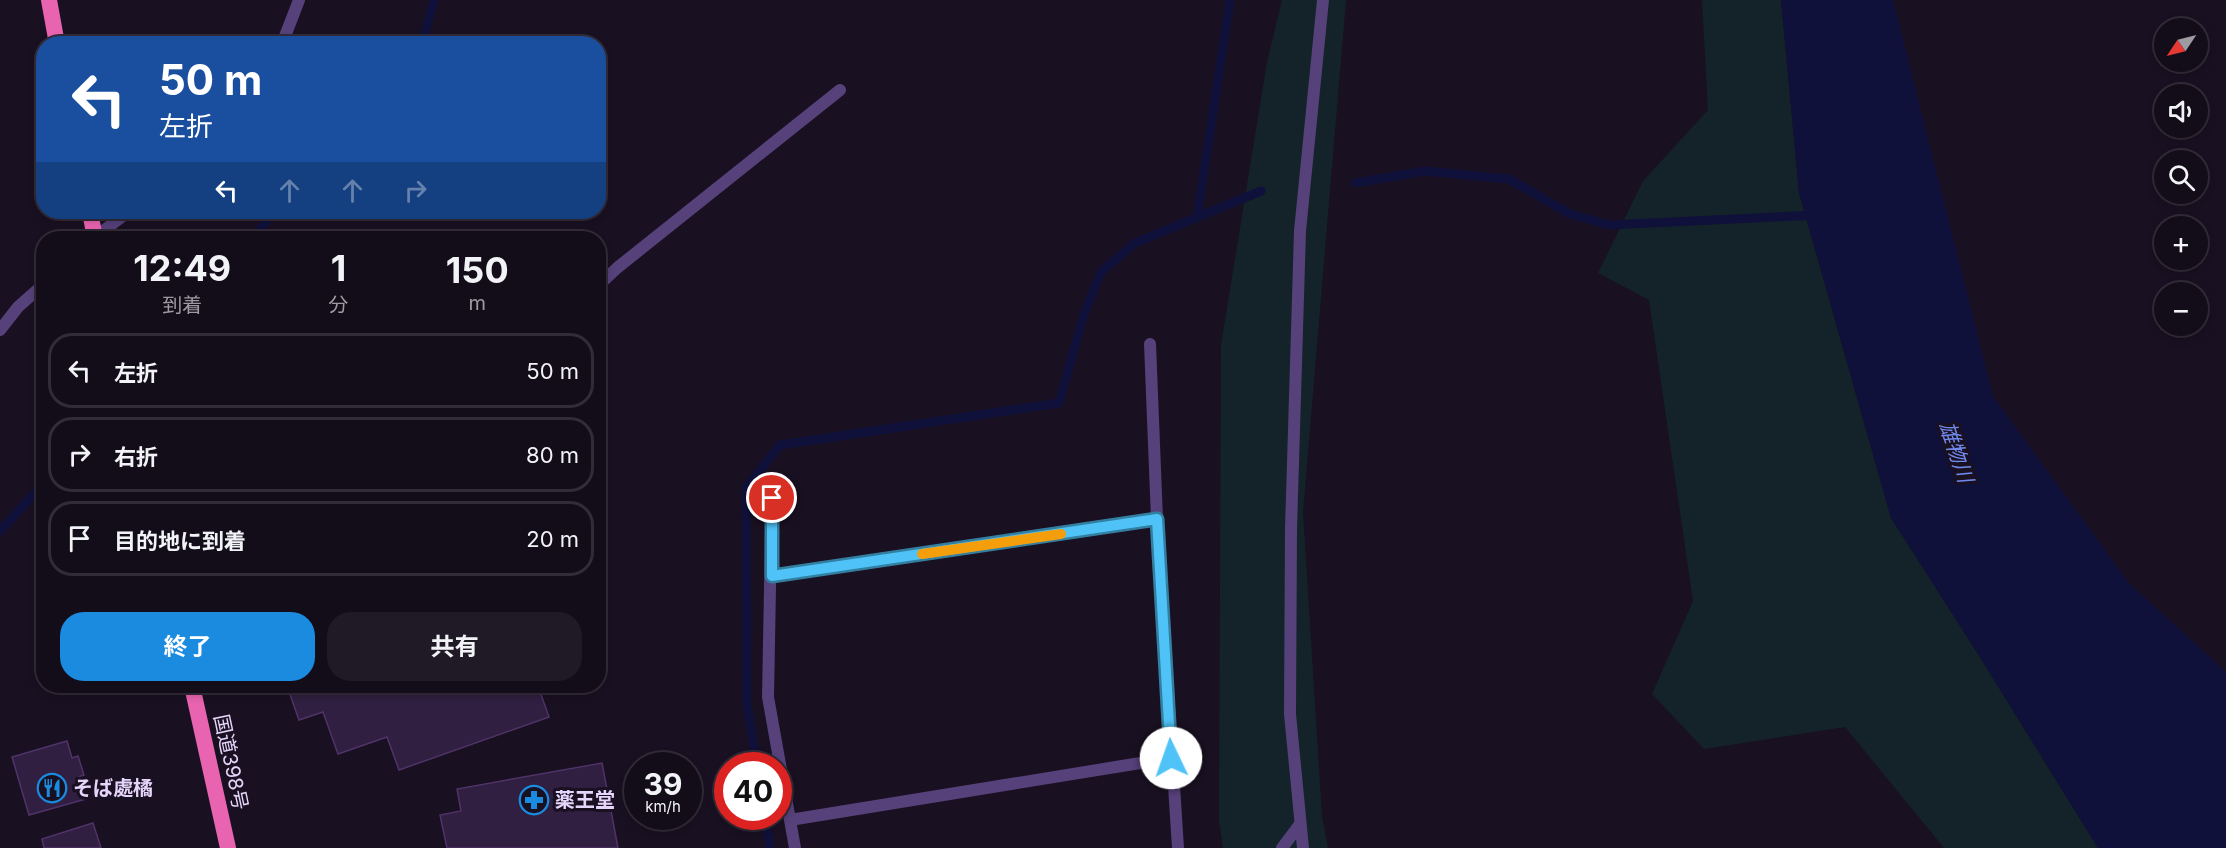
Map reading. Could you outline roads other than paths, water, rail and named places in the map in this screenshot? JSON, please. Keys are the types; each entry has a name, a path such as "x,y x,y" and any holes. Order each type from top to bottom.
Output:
{"highway":[{"path":"48,0 55,36"},
{"name":"国道398号","path":"194,693 228,848"}],"street":[{"path":"285,36 299,0"},
{"path":"1303,848 1290,714 1292,505 1300,231 1323,0"},
{"path":"606,278 840,90"},
{"path":"104,231 119,219"},
{"path":"0,330 18,307 36,291"},
{"path":"1150,344 1157,519 1178,848"},
{"path":"772,478 768,697 778,752"},
{"path":"772,576 1157,519"},
{"path":"792,820 1171,758"},
{"path":"1282,848 1300,824"},
{"path":"792,830 795,848"}],"water":[{"name":"雄物川","path":"1781,0 1893,0 1993,396 2129,583 2226,672 2226,848 2098,848 1891,518 1799,193"}],"waterway":[{"path":"424,36 434,0"},
{"path":"1197,218 1230,0"},
{"path":"1355,183 1425,171 1509,179 1570,214 1609,225 1817,215"},
{"path":"755,752 747,705 746,488 780,445 1059,403 1084,314 1101,272 1135,243 1261,191"},
{"path":"259,231 268,219"},
{"path":"0,531 36,492"},
{"path":"767,830 770,848"}],"place":[{"name":"そば處橘","path":"52,788"},
{"name":"薬王堂","path":"534,800"}]}
